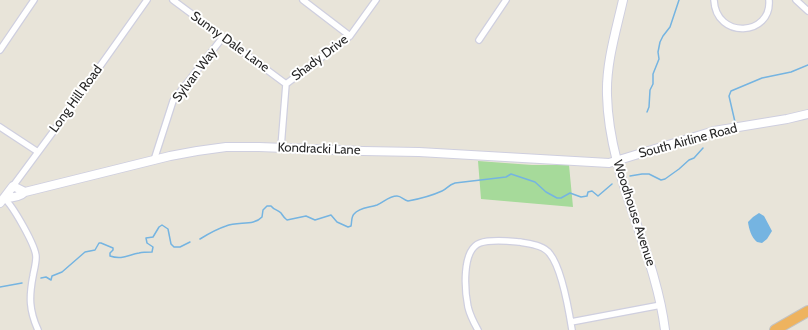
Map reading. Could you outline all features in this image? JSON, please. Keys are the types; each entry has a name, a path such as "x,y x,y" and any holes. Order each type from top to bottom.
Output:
{"highway":[{"path":"775,330 808,311"}],"main road":[{"name":"Woodhouse Avenue","path":"623,0 612,44 607,86 608,110 616,161 626,195 652,268 661,305 665,330"},
{"name":"South Airline Road","path":"616,161 714,131 808,114"},
{"name":"Kondracki Lane","path":"2,201 22,195 25,192 154,160 189,152 217,148 281,147 430,152 597,163 609,163 616,161"},
{"path":"13,186 25,192"},
{"name":"Long Hill Road","path":"2,201 13,186"}],"street":[{"path":"0,50 34,0"},
{"name":"Long Hill Road","path":"13,186 147,0"},
{"name":"Sunny Dale Lane","path":"173,0 286,84"},
{"path":"304,0 350,36"},
{"name":"Shady Drive","path":"281,147 286,84 350,36 376,0"},
{"path":"479,40 506,0"},
{"path":"714,0 717,14 721,20 733,28 740,29 754,26 760,22 768,10 769,0"},
{"path":"796,0 808,11"},
{"name":"Sylvan Way","path":"154,160 173,101 223,37"},
{"path":"0,127 38,152"},
{"path":"2,201 11,206 31,241 36,253 30,303 38,330"},
{"path":"478,330 469,309 465,291 465,272 473,247 480,242 501,240 528,243 542,247 550,253 559,272 572,330"},
{"path":"571,322 661,305"}],"green space":[{"path":"478,161 532,165 569,165 573,207 481,199"}],"water":[{"path":"759,213 764,216 772,231 767,239 762,243 757,242 753,238 748,222"}],"waterway":[{"path":"647,112 649,107 650,90 653,84 653,74 659,59 658,52 660,42 670,27 679,0"},
{"path":"735,122 729,96 731,91 762,78 791,72 808,65"},
{"path":"630,176 649,174 661,180 665,179 689,160 694,158 703,148"},
{"path":"200,239 226,226 255,222 262,217 263,210 267,206 271,206 280,212 287,220 306,216 315,220 331,215 337,222 348,227 351,226 353,215 362,209 377,205 394,196 408,201 425,197 442,191 455,183 506,177 511,174 535,182 546,192 557,198 561,198 570,193 581,197 587,196 588,192 592,191 598,196 612,184"},
{"path":"41,278 46,277 51,280 52,276 62,272 85,252 95,250 99,243 113,248 110,256 114,257 152,252 153,247 147,243 146,238 153,237 162,225 168,229 171,244 174,247 180,247 190,242"},
{"path":"0,287 22,283"}]}
